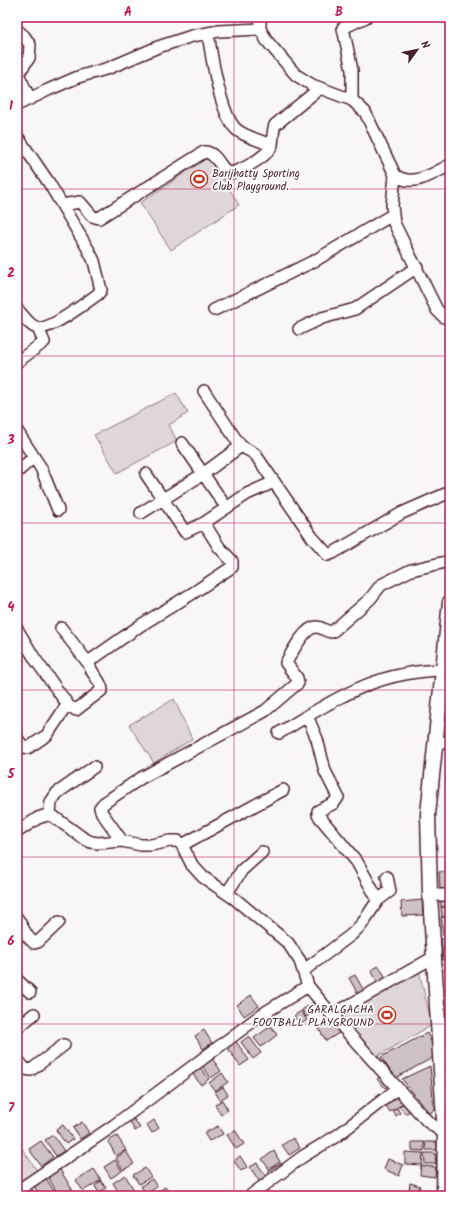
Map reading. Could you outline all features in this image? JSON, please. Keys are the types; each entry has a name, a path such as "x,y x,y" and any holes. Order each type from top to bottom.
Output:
{"main road":[{"path":"444,1196 447,1134 430,895 428,814 443,742 446,684 444,670 450,602"}],"street":[{"path":"260,17 260,29 267,41 296,75 320,88 352,100 365,112 395,175 402,180 408,181 420,179 450,165"},
{"path":"352,100 352,70 342,28 366,17"},
{"path":"17,105 48,90 109,68 158,47 192,36 208,33 260,29"},
{"path":"17,30 24,36 30,45 29,58 18,74 30,99"},
{"path":"208,33 223,101 233,125 240,132 272,145"},
{"path":"62,205 80,202 92,216 99,218 199,154 207,152 211,153 226,172 230,174 264,156 272,145 275,125 320,88"},
{"path":"17,136 49,183 94,261 101,290 98,294 52,324 38,328"},
{"path":"395,175 392,215 397,230 440,315 450,317"},
{"path":"214,310 303,267 392,215"},
{"path":"299,329 322,318 350,312 417,267"},
{"path":"17,309 29,322 38,328 44,342 17,362"},
{"path":"204,391 241,446 255,454 312,537 328,554 333,553 402,512 450,492"},
{"path":"17,431 34,457 58,510"},
{"path":"182,443 226,507"},
{"path":"141,513 162,498 203,474 241,446"},
{"path":"17,472 34,457"},
{"path":"146,474 184,530 190,530 204,523 247,494 274,482"},
{"path":"89,664 95,657 142,625 232,567 232,561 219,547 204,523"},
{"path":"122,840 102,813 100,808 104,803 141,778 265,711 277,702 298,683 297,678 286,663 299,640 311,629 318,627 332,632 370,599 381,585 411,570 450,561"},
{"path":"17,630 35,660 68,705 76,710 102,690 102,685 91,670 89,664 62,628"},
{"path":"279,734 334,699 380,680 395,675 444,670"},
{"path":"17,738 24,747 30,747 47,736 68,705"},
{"path":"307,716 317,739 328,778 338,797 334,803 318,811 318,815 357,862 378,900"},
{"path":"50,814 51,802 57,793 94,767"},
{"path":"182,845 283,790"},
{"path":"50,814 83,838 91,842 98,843 122,840 141,845 151,845 178,841 182,845 196,871 227,893 288,943 294,951 308,986 332,1015 427,1121 447,1134"},
{"path":"17,832 38,818 50,814"},
{"path":"227,893 242,870 262,852"},
{"path":"303,971 351,935 367,917 378,900 390,891 387,877"},
{"path":"430,895 450,895"},
{"path":"17,918 28,937 34,943 38,942 58,922"},
{"path":"332,1015 434,957"},
{"path":"17,980 30,992"},
{"path":"17,1191 113,1126 261,1016 308,986"},
{"path":"17,1028 34,1014"},
{"path":"17,1059 25,1069 31,1070 64,1045"},
{"path":"250,1196 299,1159 338,1135 398,1089"}],"shaded area":[{"name":"Barijhatty Sporting Club Playground.","path":"210,156 239,205 171,250 140,203"},
{"path":"176,393 188,413 169,425 177,441 117,473 94,435"},
{"path":"174,699 192,739 154,763 129,725"},
{"name":"GARALGACHA FOOTBALL PLAYGROUND","path":"419,971 432,1025 376,1057 343,1019 348,1010"},
{"path":"19,1144 40,1175 17,1191 17,1146"}],"building":[{"path":"450,871 450,889 440,890 439,872"},
{"path":"440,898 450,898 450,906 441,907"},
{"path":"422,900 423,915 402,916 401,902"},
{"path":"441,907 450,907 450,916 442,917"},
{"path":"450,916 450,936 443,936 441,917"},
{"path":"441,939 448,939 449,948 442,948"},
{"path":"442,950 450,950 450,960 443,960"},
{"path":"445,962 450,962 450,972 445,972"},
{"path":"379,966 386,978 378,983 371,970"},
{"path":"446,974 450,974 450,984 446,985"},
{"path":"355,975 364,991 358,994 349,978"},
{"path":"251,995 259,1006 244,1016 237,1005"},
{"path":"446,995 450,995 450,1009 447,1010"},
{"path":"315,1001 320,1009 306,1017 302,1010"},
{"path":"447,1010 450,1010 450,1021 446,1021"},
{"path":"301,1011 307,1020 300,1025 294,1016"},
{"path":"332,1021 339,1033 326,1041 319,1029"},
{"path":"271,1026 277,1035 261,1047 254,1038"},
{"path":"204,1030 212,1043 203,1049 195,1036"},
{"path":"427,1033 438,1055 395,1078 381,1057"},
{"path":"450,1034 450,1048 447,1047"},
{"path":"249,1036 261,1053 253,1059 241,1042"},
{"path":"235,1040 249,1060 240,1066 226,1046"},
{"path":"211,1057 221,1071 211,1078 201,1064"},
{"path":"430,1066 434,1109 430,1114 402,1079"},
{"path":"200,1067 209,1079 201,1085 192,1073"},
{"path":"222,1073 228,1082 215,1091 209,1083"},
{"path":"381,1075 389,1085 385,1088 377,1079"},
{"path":"223,1087 228,1095 220,1100 215,1092"},
{"path":"396,1092 404,1103 390,1112 383,1101"},
{"path":"222,1100 228,1110 221,1115 215,1105"},
{"path":"408,1101 413,1109 405,1114 399,1106"},
{"path":"397,1108 400,1113 396,1116 393,1111"},
{"path":"134,1119 140,1128 135,1131 130,1122"},
{"path":"154,1120 159,1128 152,1133 147,1125"},
{"path":"82,1122 89,1133 80,1139 73,1128"},
{"path":"63,1125 73,1139 66,1144 56,1130"},
{"path":"218,1126 223,1134 209,1141 204,1133"},
{"path":"235,1130 244,1144 236,1149 227,1135"},
{"path":"53,1135 64,1151 56,1156 45,1140"},
{"path":"117,1136 126,1150 116,1156 108,1141"},
{"path":"293,1138 300,1148 289,1155 282,1145"},
{"path":"41,1141 53,1157 41,1166 29,1149"},
{"path":"412,1142 424,1142 424,1151 412,1150"},
{"path":"425,1142 437,1142 437,1150 426,1150"},
{"path":"126,1151 134,1164 123,1170 116,1158"},
{"path":"274,1151 280,1162 269,1169 262,1159"},
{"path":"405,1152 423,1153 422,1165 405,1164"},
{"path":"424,1153 435,1153 436,1164 425,1164"},
{"path":"240,1156 247,1167 241,1171 234,1161"},
{"path":"388,1159 403,1165 399,1176 384,1169"},
{"path":"115,1160 122,1171 111,1178 104,1167"},
{"path":"257,1163 266,1176 259,1181 250,1167"},
{"path":"281,1163 285,1169 272,1177 268,1171"},
{"path":"421,1166 436,1167 435,1177 420,1175"},
{"path":"59,1168 73,1191 65,1196 59,1196 47,1175"},
{"path":"145,1168 151,1177 139,1184 133,1175"},
{"path":"94,1169 101,1180 83,1191 76,1180"},
{"path":"125,1175 134,1190 125,1196 121,1196 113,1183"},
{"path":"46,1178 57,1196 40,1196 34,1186"},
{"path":"152,1179 157,1187 146,1194 141,1186"},
{"path":"101,1181 106,1188 99,1193 95,1186"},
{"path":"410,1183 420,1186 418,1193 409,1190"},
{"path":"30,1186 36,1196 26,1196 23,1190"},
{"path":"165,1187 170,1193 165,1196 151,1196"}],"place":[{"name":"Barijhatty Sporting Club Playground.","path":"199,179"},
{"name":"GARALGACHA FOOTBALL PLAYGROUND","path":"387,1015"}]}
